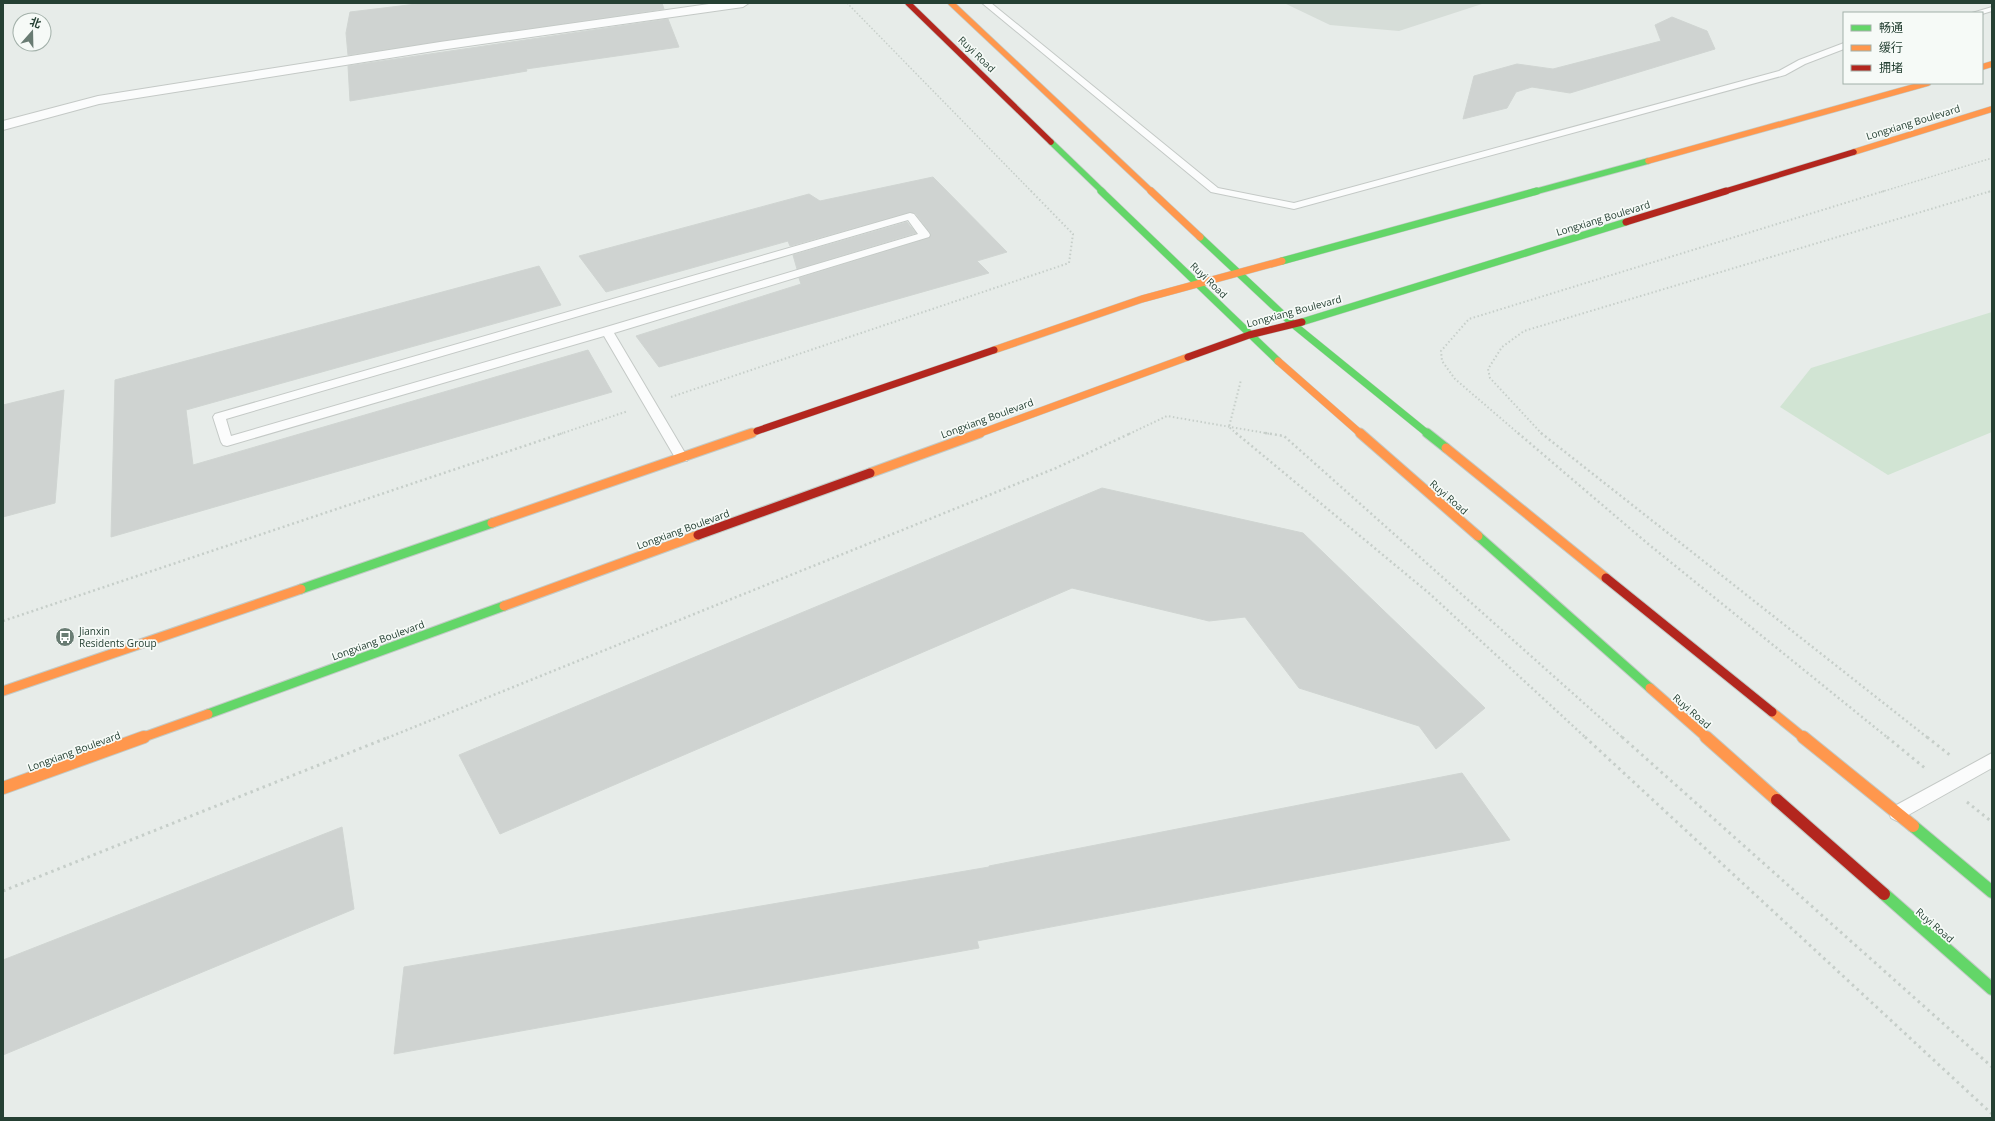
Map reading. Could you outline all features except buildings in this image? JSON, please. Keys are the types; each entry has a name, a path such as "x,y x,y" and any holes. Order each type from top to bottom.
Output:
{"main road":[{"name":"Ruyi Road","path":"908,3 1249,335 1992,990"},
{"name":"Ruyi Road","path":"951,3 1294,325 1897,813 1992,892"},
{"path":"3,691 1142,299 1924,84"},
{"name":"Longxiang Boulevard","path":"3,788 1249,335 1294,325 1992,109"}],"street":[{"path":"3,126 98,100 448,45 743,3"}],"lane":[{"path":"986,3 1215,190 1294,206 1782,73 1802,62 1843,46"},
{"path":"1980,12 1992,9"},
{"path":"910,216 925,235 607,331 227,442 219,417 910,216"},
{"path":"607,331 682,458"},
{"path":"1897,813 1992,760"}],"path":[{"path":"1992,158 1469,319 1441,352 1445,367 1455,379 1647,543 1992,822"},
{"path":"1970,772 1542,434 1490,378 1488,369 1502,347 1524,331 1992,191"},
{"path":"1241,380 1229,427 1430,594 1992,1114"},
{"path":"3,891 574,664 1056,468 1167,416 1284,436 1992,1067"}],"shaded area":[{"path":"1284,3 1485,3 1399,31 1330,25"}],"green space":[{"path":"1992,312 1992,432 1888,475 1780,407 1811,368"}],"traffic: fast":[{"path":"1051,142 1249,335 1278,361"},
{"path":"1282,261 1648,161"},
{"path":"1302,322 1626,222"},
{"path":"1200,237 1294,325 1446,448"},
{"path":"301,589 492,523"},
{"path":"1478,536 1650,688"},
{"path":"208,714 504,606"},
{"path":"1913,826 1992,892"},
{"path":"1884,894 1992,989"}],"traffic: slow":[{"path":"951,3 1200,237"},
{"path":"1983,67 1992,64"},
{"path":"1648,161 1924,84"},
{"path":"1854,152 1992,109"},
{"path":"994,350 1142,299 1282,261"},
{"path":"870,473 1188,357"},
{"path":"1278,361 1478,536"},
{"path":"492,523 757,431"},
{"path":"1446,448 1606,578"},
{"path":"504,606 698,535"},
{"path":"3,691 301,589"},
{"path":"1650,688 1777,800"},
{"path":"1772,712 1913,826"},
{"path":"3,788 208,714"}],"traffic: jam":[{"path":"908,3 1051,142"},
{"path":"1626,222 1854,152"},
{"path":"1188,357 1249,335 1302,322"},
{"path":"757,431 994,350"},
{"path":"698,535 870,473"},
{"path":"1606,578 1772,712"},
{"path":"1777,800 1884,894"}],"place":[{"name":"Jianxin Residents Group","path":"65,637"}]}
